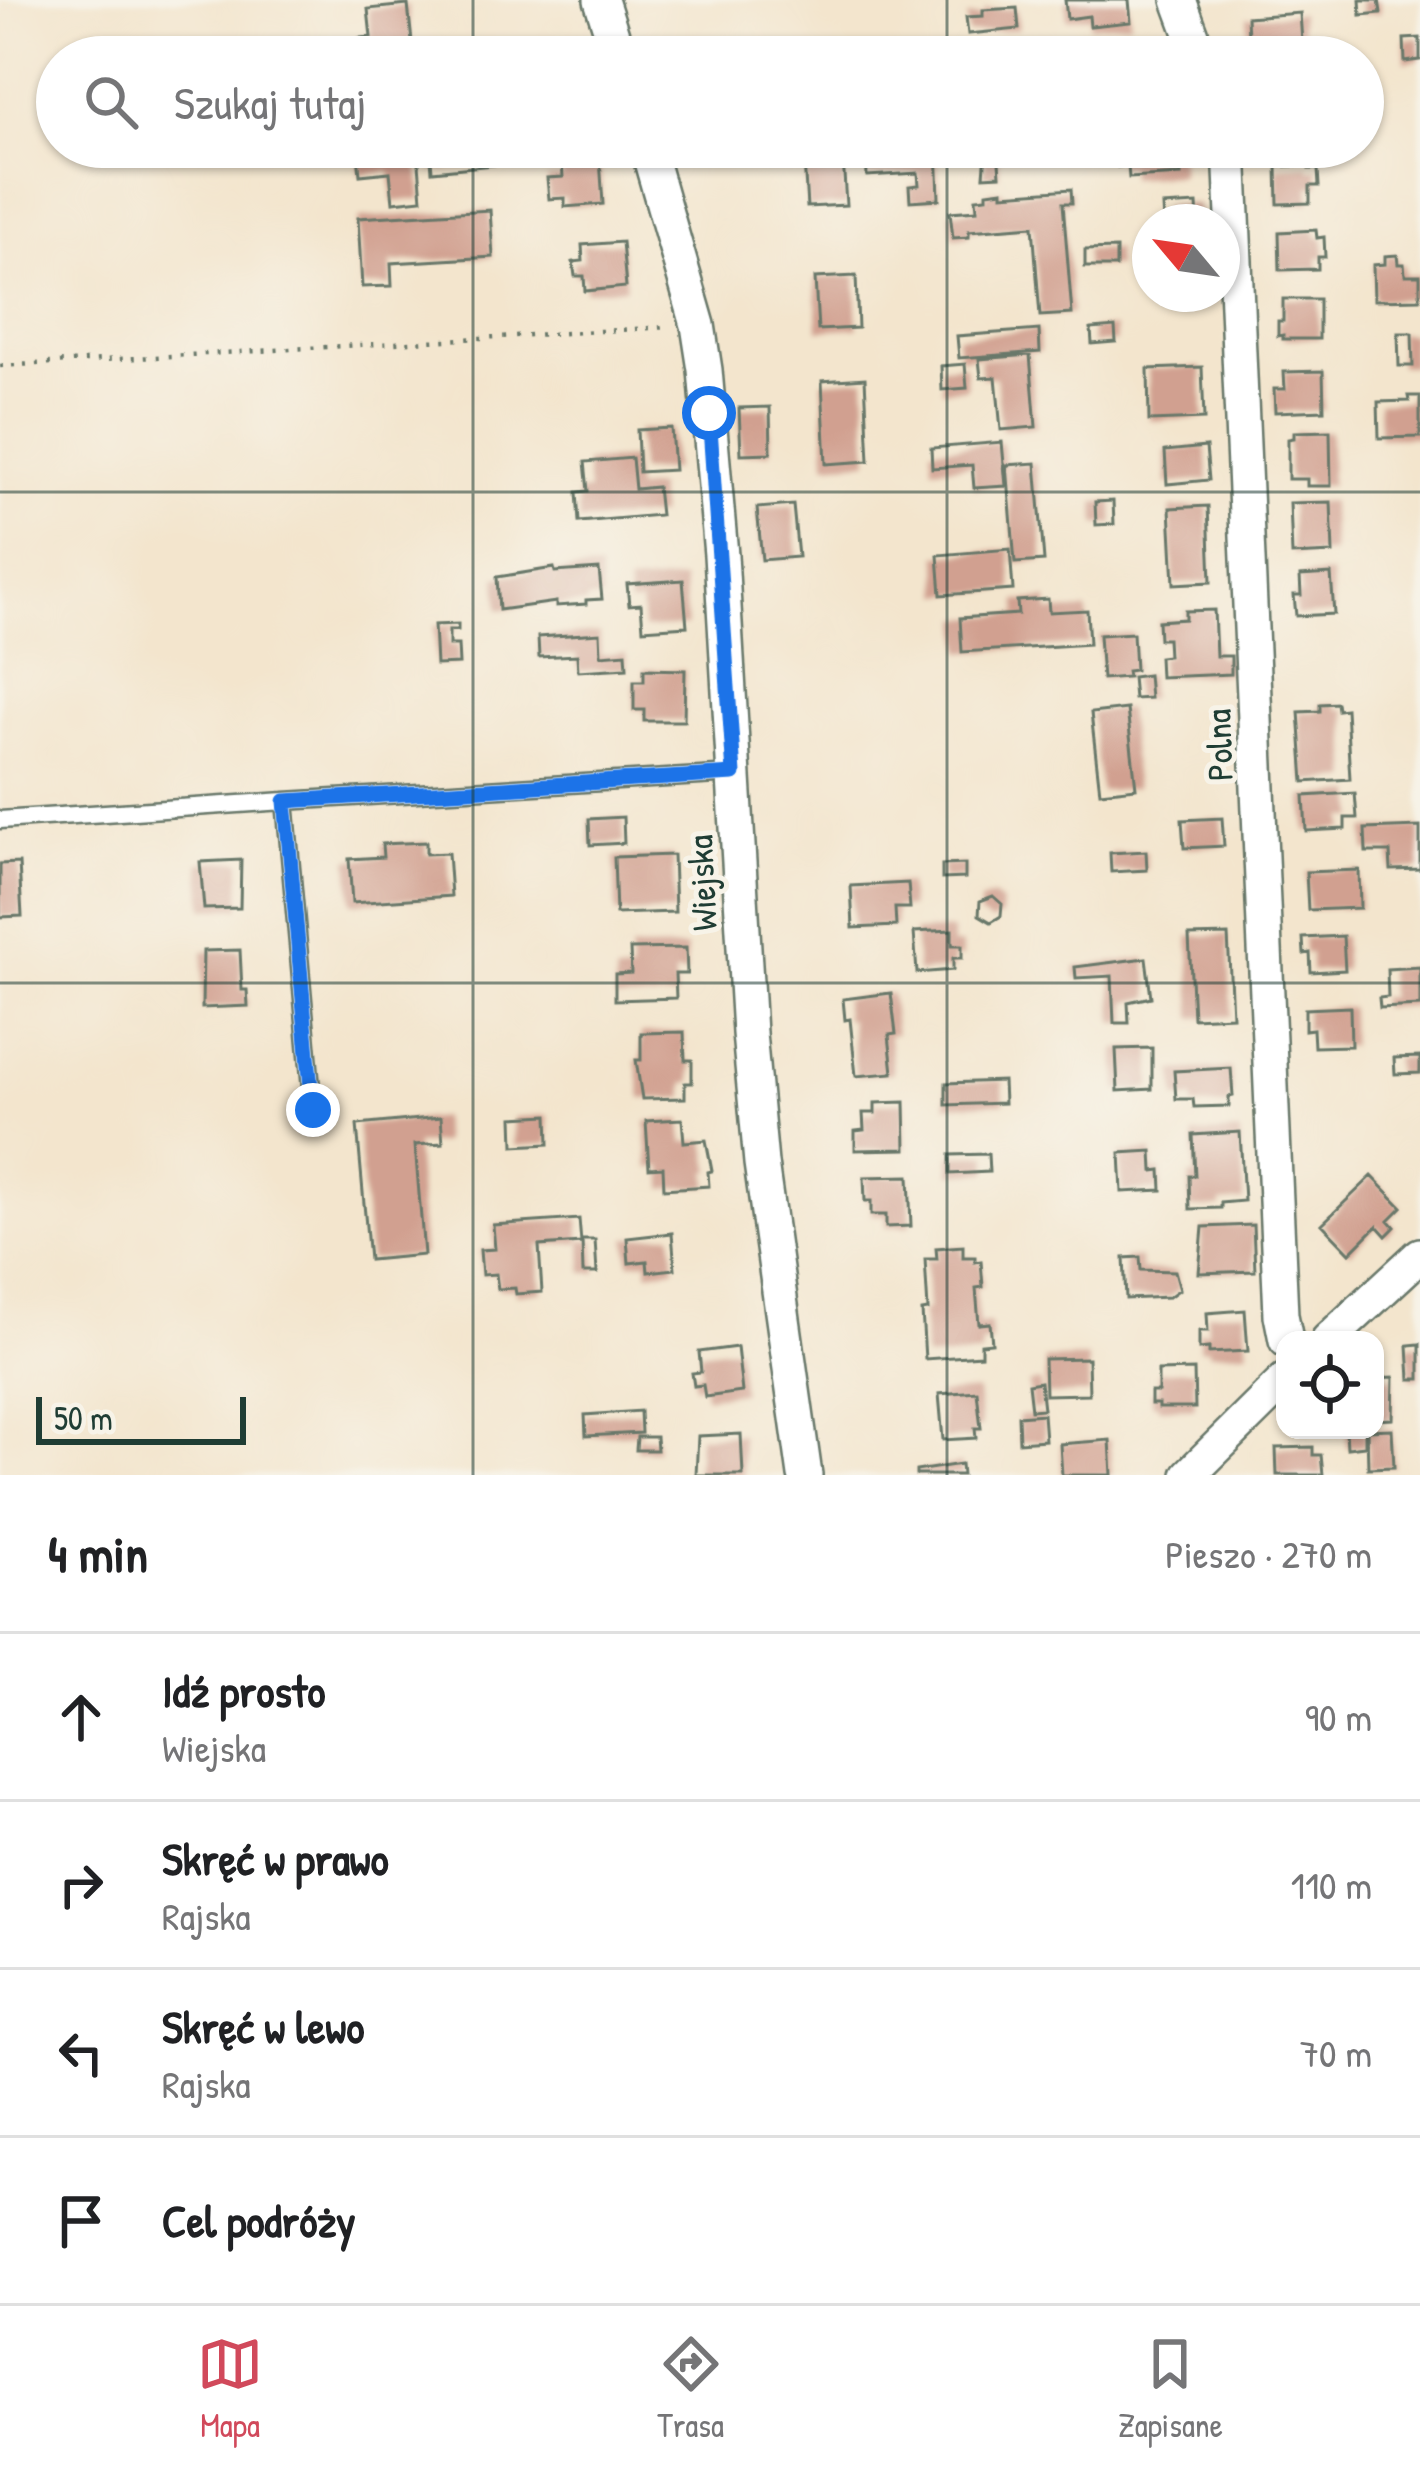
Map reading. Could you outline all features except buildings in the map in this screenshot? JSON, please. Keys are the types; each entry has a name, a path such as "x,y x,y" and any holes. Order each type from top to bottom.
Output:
{"street":[{"path":"601,0 612,36"},
{"path":"1179,0 1192,36"},
{"name":"Wiejska","path":"653,168 698,325 722,555 748,1033 761,1163 805,1475"},
{"name":"Polna","path":"1231,168 1284,1331"},
{"path":"1338,1331 1420,1255"},
{"path":"1189,1475 1276,1389"}],"lane":[{"path":"0,820 734,774"},
{"path":"285,801 313,1110"}],"path":[{"path":"0,366 698,325"}],"route":[{"path":"313,1110 285,801 734,774 709,413"}]}
